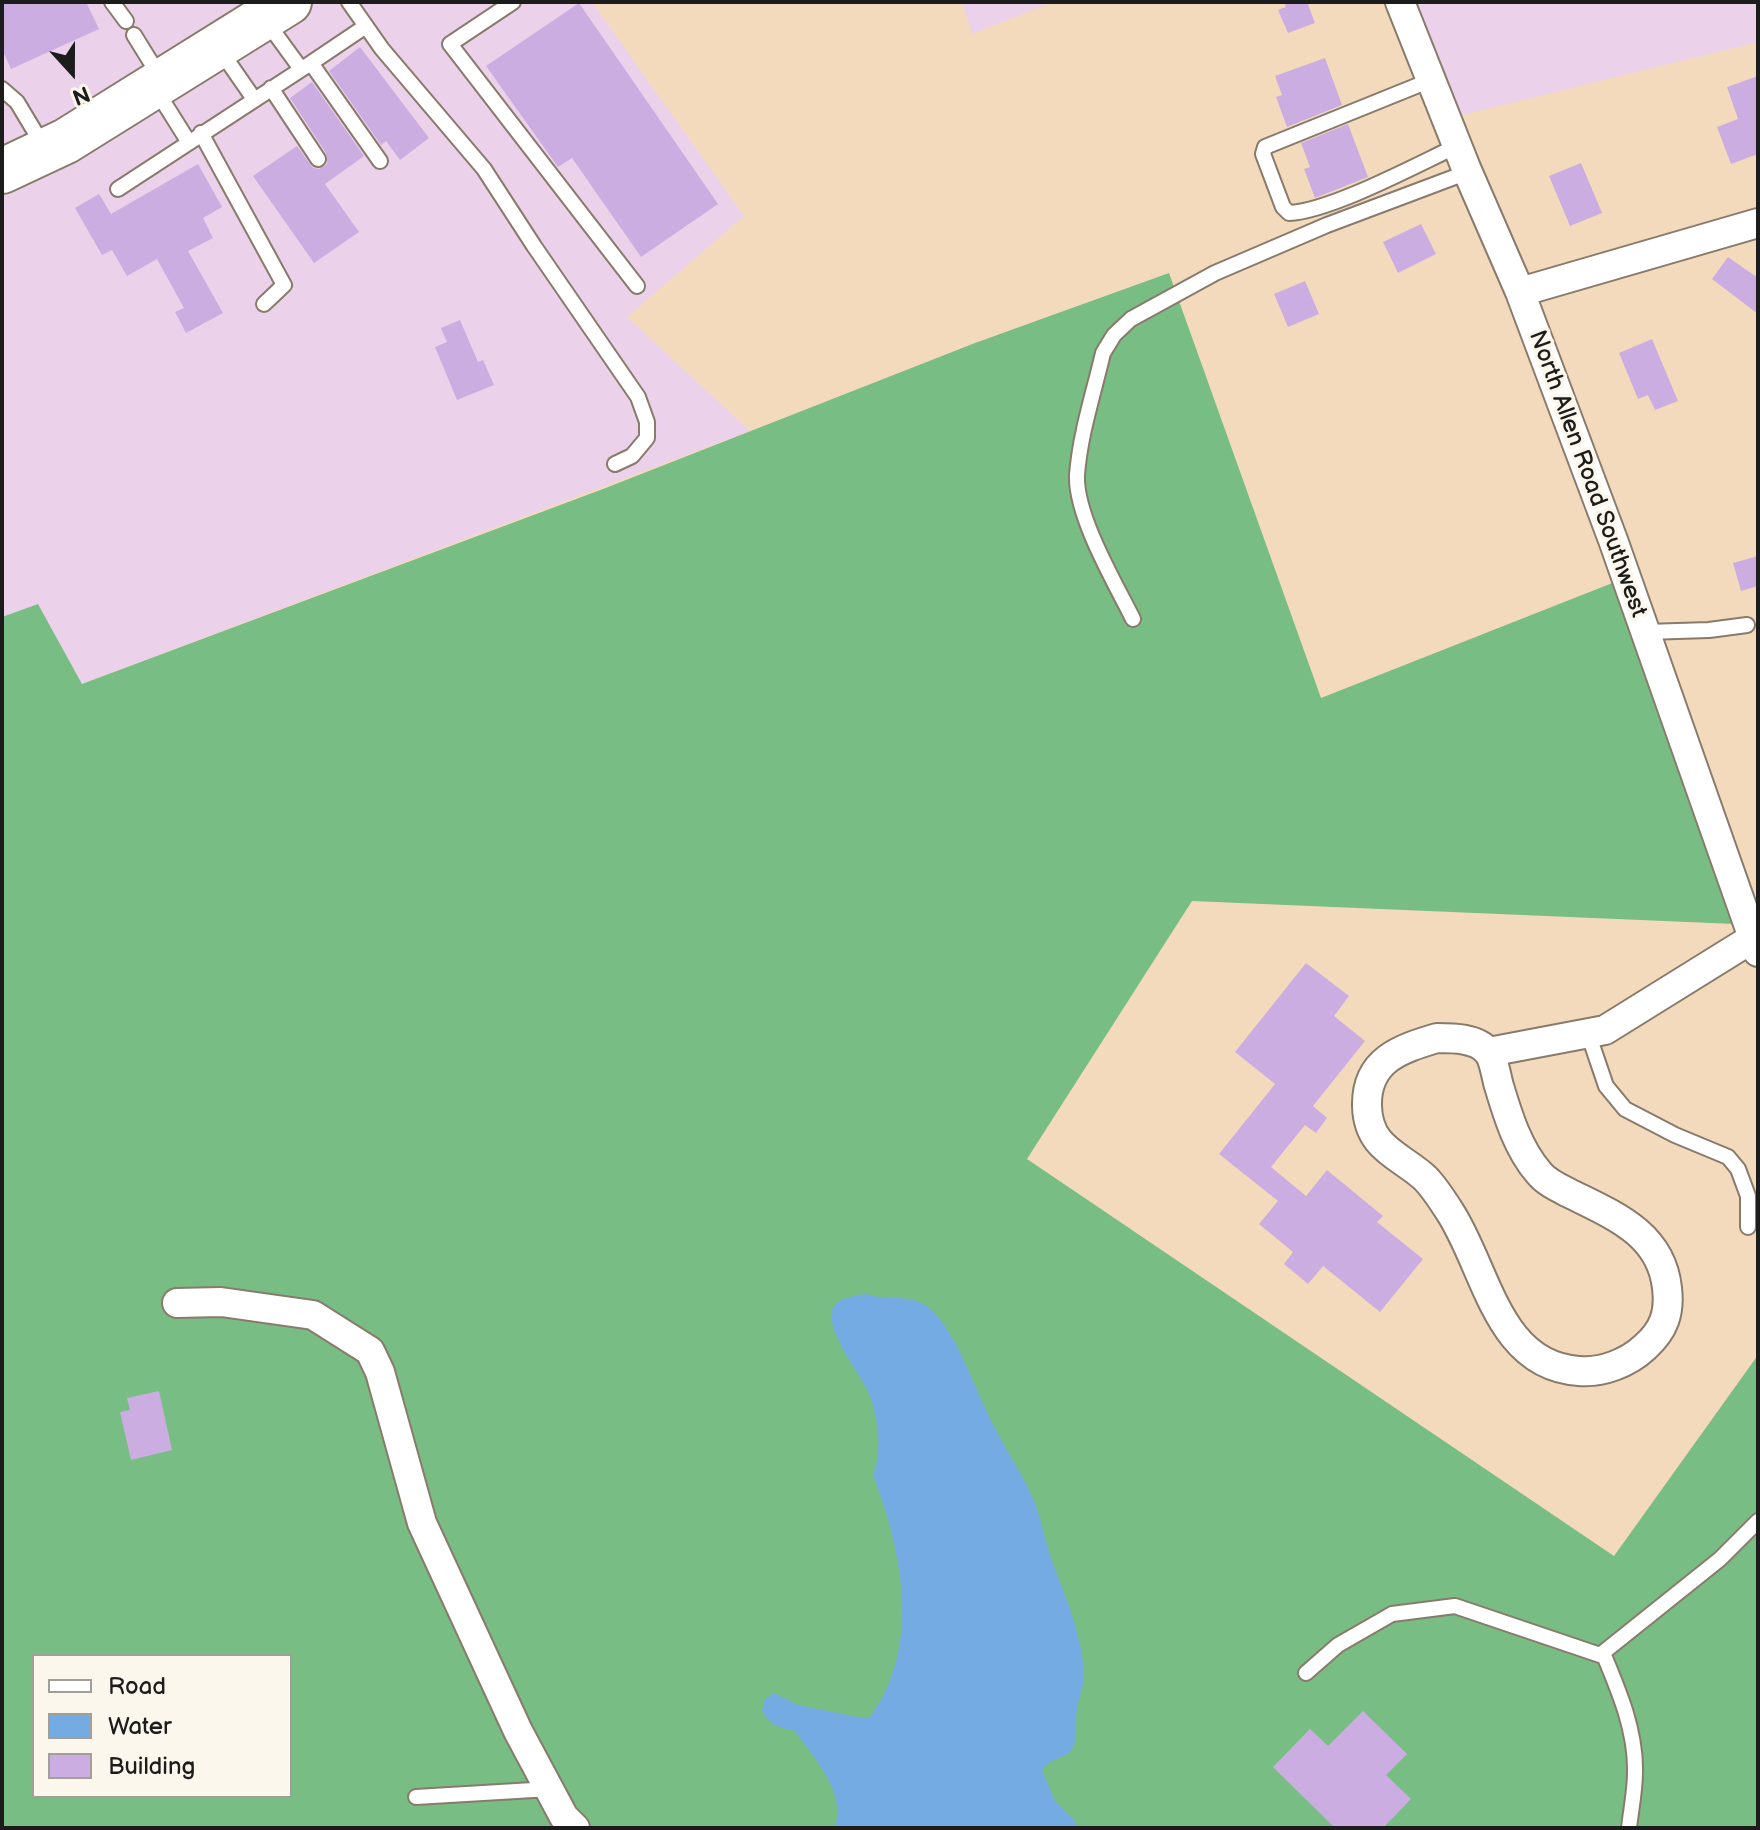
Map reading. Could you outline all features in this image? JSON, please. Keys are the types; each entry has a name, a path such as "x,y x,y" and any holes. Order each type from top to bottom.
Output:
{"main road":[{"path":"2,171 66,141 277,8"}],"street":[{"name":"North Allen Road Southwest","path":"1400,2 1520,292 1646,632 1756,942"},
{"path":"1520,292 1758,223"},
{"path":"1489,1052 1509,1121 1540,1176 1625,1221 1644,1237 1663,1266 1669,1305 1667,1318 1660,1333 1627,1360 1589,1372 1551,1367 1534,1358 1516,1341 1505,1326 1467,1241 1449,1212 1425,1179 1385,1150 1373,1130 1367,1105 1372,1075 1387,1057 1437,1038 1477,1043 1489,1052 1605,1030 1756,942"},
{"path":"177,1303 221,1302 313,1315 370,1351 380,1372 422,1523 518,1731 564,1817 575,1828"}],"lane":[{"path":"112,2 126,21"},
{"path":"349,2 382,49 484,169 638,397 647,422 647,438 632,456 615,464"},
{"path":"513,2 450,44 637,286"},
{"path":"277,8 306,66 380,161"},
{"path":"118,189 366,26"},
{"path":"134,35 158,84 195,137 284,285 264,304"},
{"path":"218,47 254,99"},
{"path":"1431,80 1265,147 1263,154 1283,207 1289,213 1303,212 1457,146"},
{"path":"271,88 318,159"},
{"path":"2,89 17,102 46,150"},
{"path":"1133,619 1095,542 1082,506 1077,477 1103,353 1114,335 1131,319 1215,273 1327,225 1468,172"},
{"path":"1646,632 1747,625"},
{"path":"1588,1033 1606,1086 1625,1109 1675,1135 1728,1157 1738,1169 1748,1196 1748,1227"},
{"path":"1306,1673 1338,1645 1392,1614 1455,1606 1600,1655 1720,1559 1758,1521"},
{"path":"1603,1653 1633,1738 1635,1773 1629,1828"},
{"path":"416,1797 550,1789"}],"shaded area":[{"path":"2,2 592,2 744,216 627,317 750,431 82,684 38,604 2,617"},
{"path":"962,2 1053,2 972,34"},
{"path":"1405,2 1758,2 1758,42 1458,116"}],"green space":[{"path":"1169,273 1321,698 1625,578 1758,925 1192,901 1027,1159 1614,1556 1758,1355 1758,1828 2,1828 2,617 38,604 82,684 603,489 975,343"}],"water":[{"path":"866,1294 918,1301 934,1312 957,1347 1035,1503 1074,1620 1084,1673 1074,1745 1068,1753 1042,1770 1055,1801 1078,1828 835,1828 836,1801 827,1776 795,1731 776,1725 762,1711 765,1699 774,1693 798,1705 870,1717 886,1690 896,1660 902,1598 892,1535 873,1475 878,1455 877,1422 868,1391 838,1338 831,1316 839,1301"}],"building":[{"path":"2,2 86,2 99,29 11,69 2,49"},
{"path":"1284,2 1307,2 1315,23 1288,33 1278,10 1286,7"},
{"path":"579,3 718,204 641,257 572,158 558,167 486,66"},
{"path":"360,47 429,138 400,160 386,141 381,145 329,71"},
{"path":"1325,58 1342,105 1287,127 1276,97 1282,95 1275,76"},
{"path":"1758,76 1758,154 1731,164 1717,127 1738,119 1727,87"},
{"path":"312,82 364,156 325,184 359,232 314,263 253,176 297,146 313,168 319,169 327,164 326,153 290,98"},
{"path":"1348,124 1368,177 1315,198 1304,169 1310,167 1301,143"},
{"path":"1581,163 1602,213 1570,226 1549,176"},
{"path":"198,164 222,207 203,218 213,238 188,251 223,313 186,333 175,312 184,308 157,259 127,276 112,250 102,255 75,208 99,194 111,214"},
{"path":"1421,224 1436,254 1398,273 1383,242"},
{"path":"1728,257 1758,278 1758,314 1712,279"},
{"path":"1305,281 1319,314 1288,327 1274,294"},
{"path":"460,320 478,362 483,360 494,385 457,400 435,347 447,342 441,328"},
{"path":"1652,339 1678,401 1655,410 1648,395 1638,399 1619,353"},
{"path":"1758,556 1758,586 1741,591 1733,563"},
{"path":"1306,963 1349,996 1334,1016 1365,1041 1313,1106 1327,1118 1316,1133 1305,1125 1271,1167 1306,1196 1327,1170 1383,1216 1377,1222 1423,1259 1380,1312 1323,1266 1308,1284 1284,1264 1293,1252 1259,1224 1278,1201 1219,1154 1275,1084 1235,1052"},
{"path":"159,1391 172,1450 131,1460 120,1412 130,1410 127,1398"},
{"path":"1363,1711 1407,1754 1386,1775 1411,1799 1383,1828 1335,1828 1273,1767 1310,1729 1328,1746"}]}
